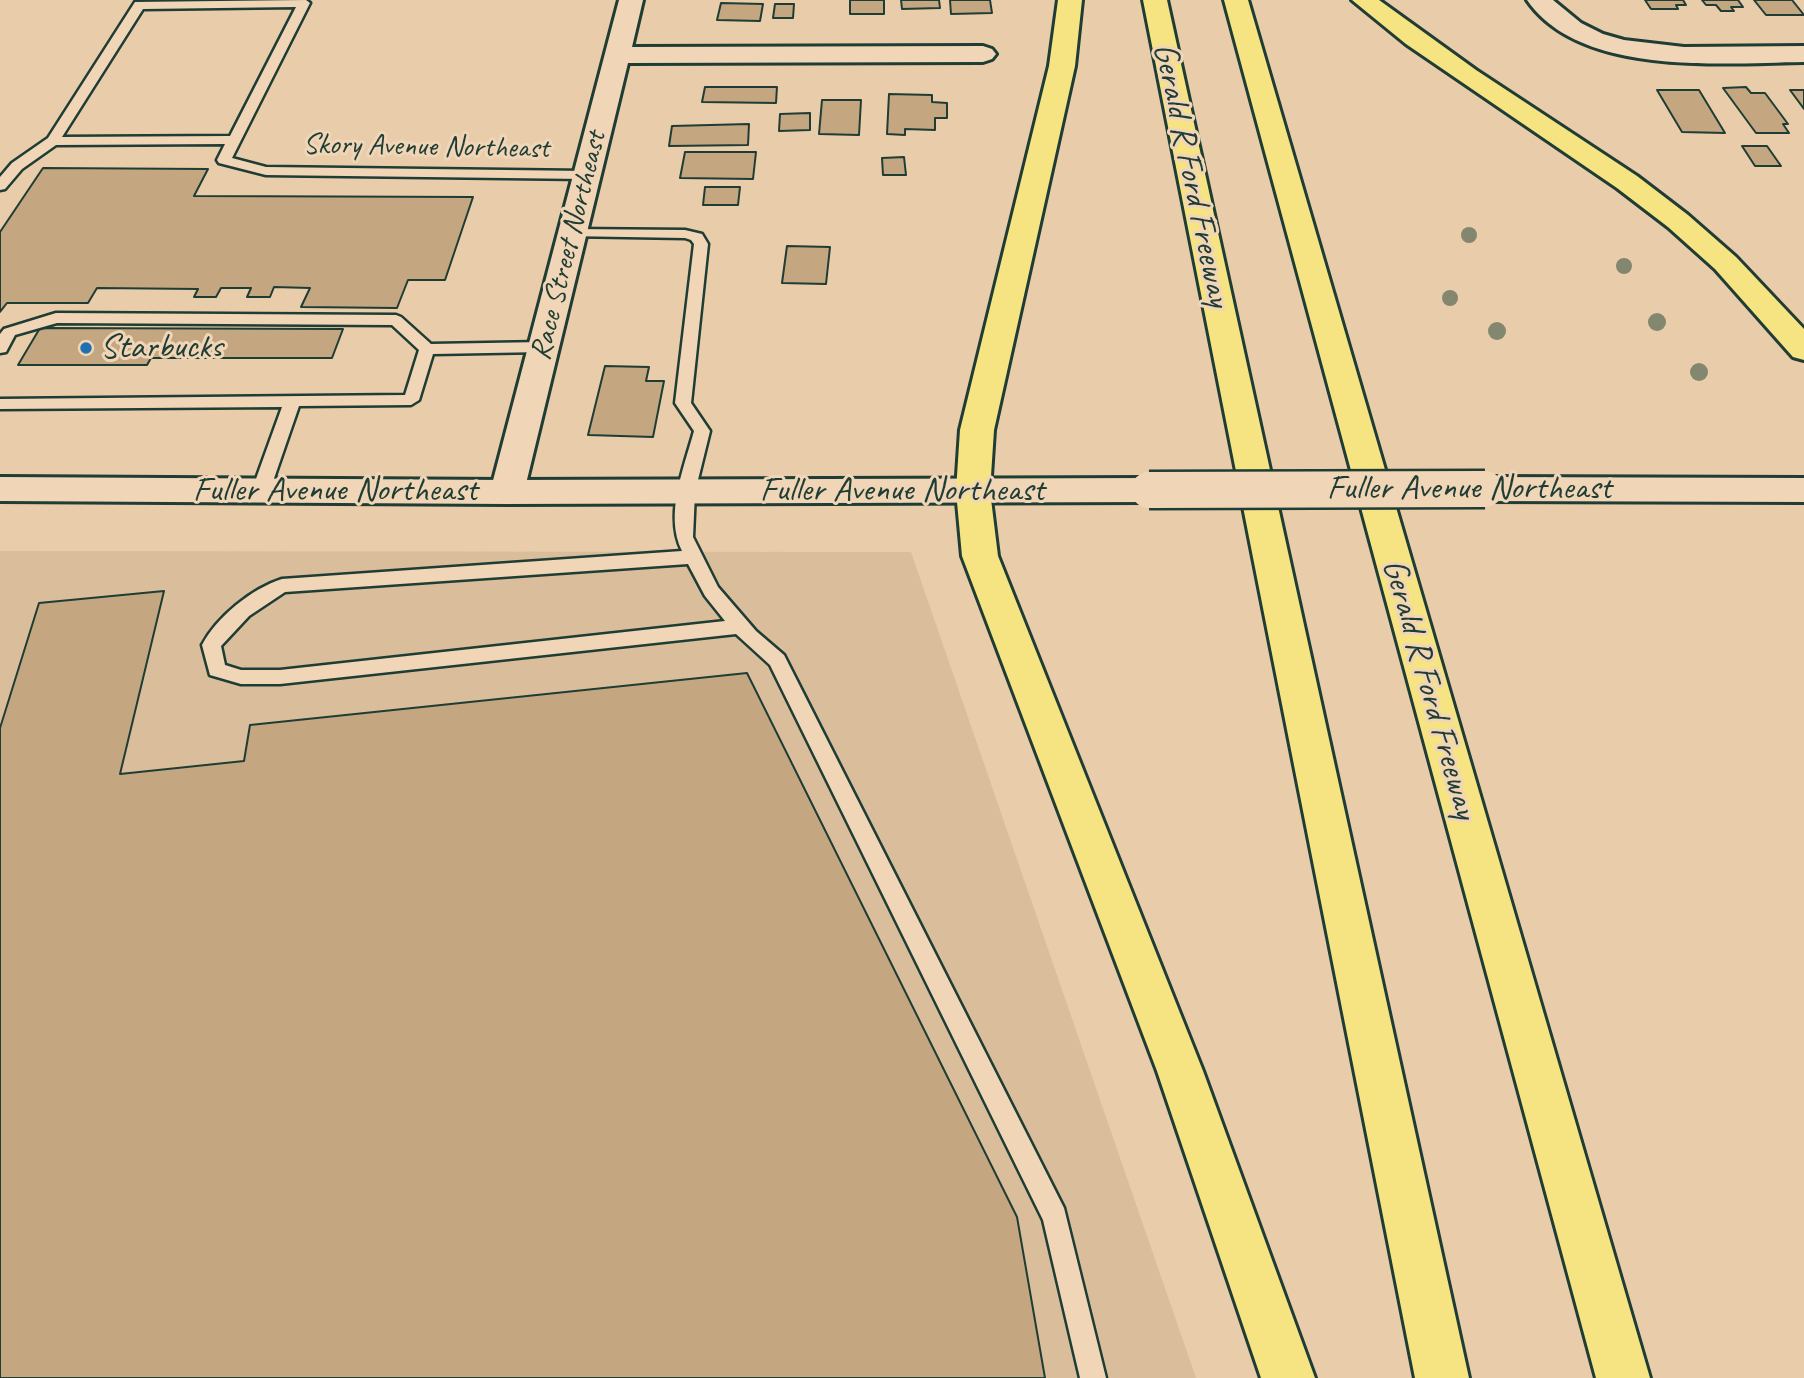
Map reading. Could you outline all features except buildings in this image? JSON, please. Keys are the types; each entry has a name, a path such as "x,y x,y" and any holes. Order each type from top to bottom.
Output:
{"highway":[{"path":"1070,0 1062,66 977,430 973,491 980,555 1175,1058 1287,1378"},
{"name":"Gerald R Ford Freeway","path":"1155,0 1442,1378"},
{"name":"Gerald R Ford Freeway","path":"1236,0 1623,1378"},
{"path":"1364,0 1408,36 1664,208 1743,278 1804,350"}],"street":[{"name":"Race Street Northeast","path":"507,492 631,0"},
{"path":"1539,0 1573,29 1619,47 1704,54 1804,54"},
{"path":"618,55 983,54"},
{"name":"Fuller Avenue Northeast","path":"0,489 507,492 1804,490"}],"lane":[{"path":"0,186 17,166 53,141 139,5 304,3 233,140 53,141"},
{"name":"Skory Avenue Northeast","path":"233,140 224,160 266,171 586,175"},
{"path":"572,233 685,234 697,237 701,244 683,403 702,431 686,492 684,537 711,591 741,626 776,660 1055,1217 1093,1378"},
{"path":"0,348 9,332 56,318 396,320 426,349 543,347"},
{"path":"0,404 411,400 426,349"},
{"path":"261,490 292,402"},
{"path":"694,557 282,586 253,601 225,625 211,645 217,670 241,677 280,677 741,626"}],"shaded area":[{"path":"0,551 911,552 1196,1378 0,1378"}],"place":[{"name":"Starbucks","path":"86,348"}]}
